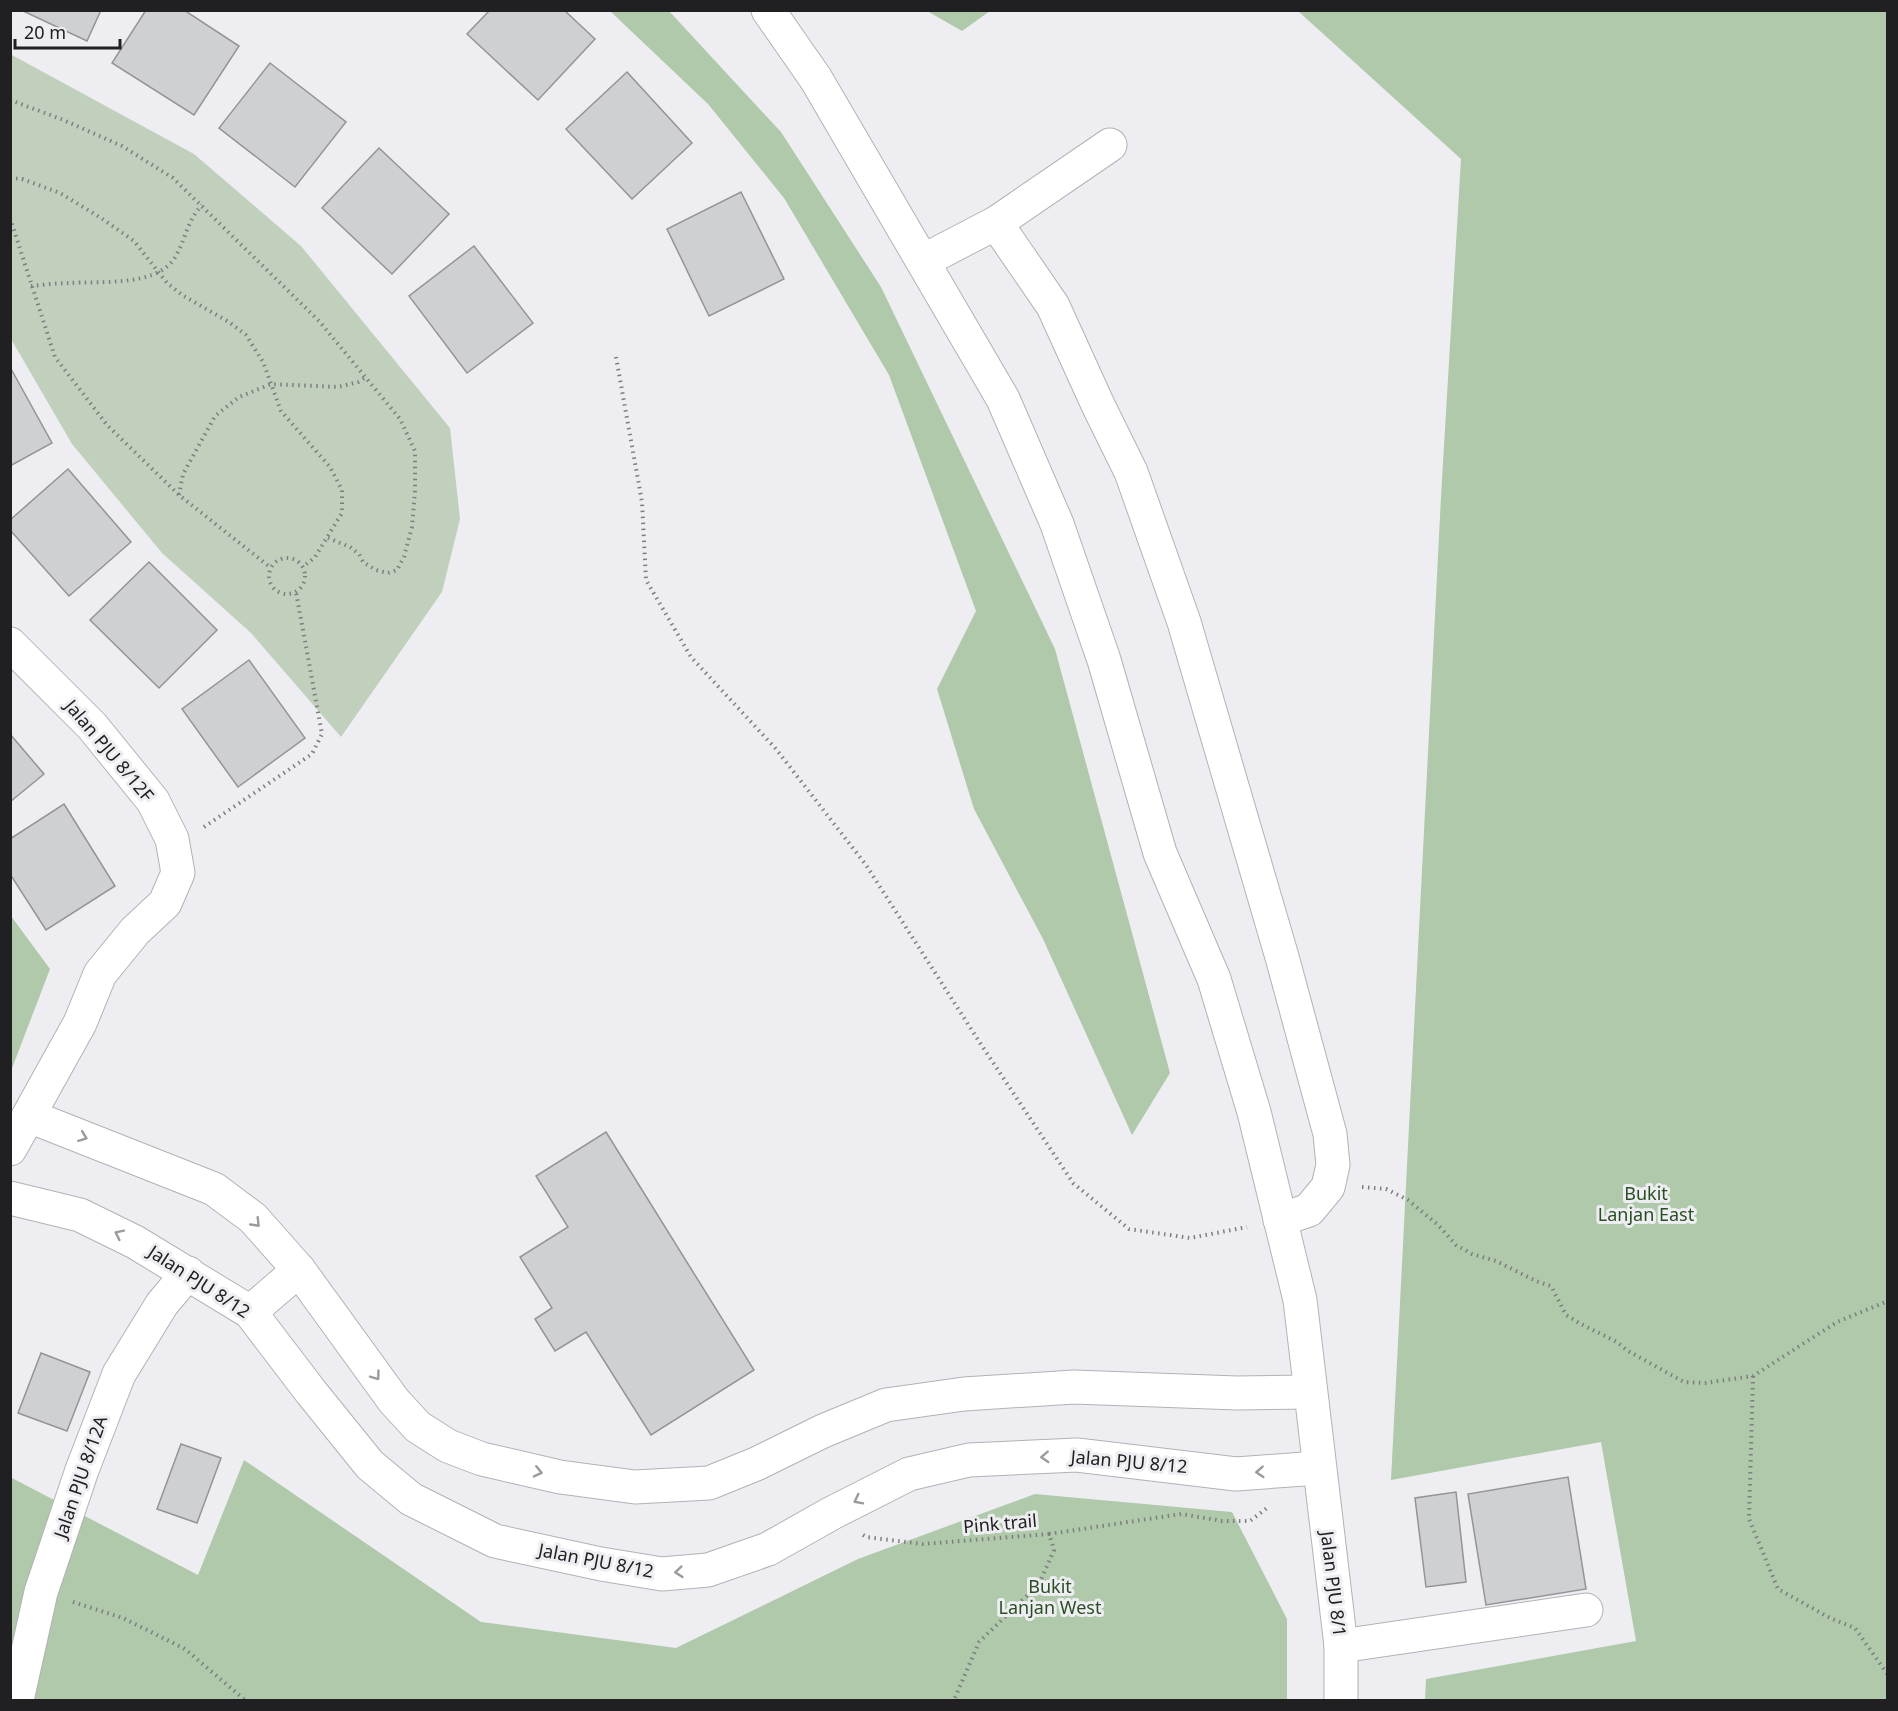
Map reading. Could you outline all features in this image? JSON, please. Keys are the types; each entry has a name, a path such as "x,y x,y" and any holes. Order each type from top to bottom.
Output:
{"street":[{"name":"Jalan PJU 8/1","path":"768,10 816,79 1003,399 1057,524 1104,660 1160,853 1214,979 1254,1112 1300,1300 1318,1468 1341,1646 1341,1701"},
{"path":"924,261 996,224 1110,145"},
{"path":"996,224 1053,306 1131,472 1184,622 1279,945 1330,1134 1333,1165 1328,1187 1309,1210 1280,1220"},
{"name":"Jalan PJU 8/12F","path":"10,644 92,726 153,801 172,839 178,873 165,903 135,931 100,974 80,1023 10,1149"},
{"path":"29,1116 214,1189 253,1218 299,1270 394,1401 418,1427 448,1446 482,1459 560,1477 635,1487 709,1483 886,1405 964,1394 1074,1387 1237,1393 1310,1392"},
{"name":"Jalan PJU 8/12","path":"10,1198 80,1215 135,1242 250,1312 370,1465 411,1499 495,1541 602,1564 662,1574 708,1569 768,1550 832,1513 909,1474 969,1460 1077,1455 1236,1474 1318,1468"},
{"path":"250,1312 299,1270"},
{"name":"Jalan PJU 8/12A","path":"17,1701 41,1592 82,1470 118,1374 162,1304 188,1273"},
{"path":"1341,1646 1586,1610"}],"path":[{"path":"10,100 61,118 122,146 173,178 319,321 400,419 415,451 416,491 412,527 404,557 397,570 388,573 375,570 363,562 359,554 350,547 328,538"},
{"path":"10,178 22,179 60,192 101,218 134,241 167,283 246,335 263,362 280,411 330,467 342,489 342,513 315,558 303,567"},
{"path":"31,286 108,282 140,278 159,272 173,260 192,216 202,205"},
{"path":"10,218 55,357 107,426 179,495 271,568"},
{"path":"616,357 642,502 646,580 691,657 776,749 866,865 982,1047 1073,1183 1129,1229 1190,1238 1280,1220"},
{"path":"179,495 183,474 215,416 239,397 271,384 338,387 358,382 366,377"},
{"path":"287,558 296,561 303,567 305,576 303,585 296,592 287,594 278,592 271,586 269,577 271,568 278,561 287,558"},
{"path":"174,847 312,754 322,734 296,592"},
{"path":"1328,1187 1386,1189 1408,1200 1438,1225 1456,1245 1472,1254 1497,1261 1551,1286 1566,1315 1684,1382 1722,1382 1753,1376 1827,1328 1887,1302"},
{"path":"1753,1376 1749,1519 1778,1589 1830,1618 1856,1628 1887,1676"},
{"path":"1049,1534 1180,1514 1222,1521 1250,1521 1275,1501"},
{"name":"Pink trail","path":"832,1513 866,1538 923,1544 1049,1534 1054,1550 1040,1584 979,1642 954,1701"},
{"path":"41,1592 123,1618 185,1649 245,1701"}],"green space":[{"path":"610,11 669,11 781,132 881,287 1055,649 1170,1073 1132,1135 1043,939 974,809 937,689 976,611 889,375 784,198 708,104"},
{"path":"927,11 990,11 962,31"},
{"name":"Bukit Lanjan East","path":"1298,11 1887,11 1887,1700 1425,1700 1426,1679 1636,1641 1601,1442 1391,1480 1441,497 1461,159"},
{"path":"10,54 194,154 301,246 450,428 460,519 442,592 341,737 251,633 162,553 72,444 11,339"},
{"path":"11,916 50,969 11,1071"},
{"name":"Bukit Lanjan West","path":"244,1460 481,1622 676,1648 858,1559 1035,1494 1232,1512 1287,1619 1287,1700 11,1700 10,1477 198,1575"}],"building":[{"path":"21,10 101,10 87,41"},
{"path":"146,10 184,10 239,46 194,115 112,63"},
{"path":"490,10 564,10 595,39 538,100 467,34"},
{"path":"270,63 346,122 295,187 219,128"},
{"path":"627,72 692,143 632,199 566,129"},
{"path":"379,148 449,214 392,274 322,208"},
{"path":"741,192 784,279 709,316 667,229"},
{"path":"474,246 533,323 467,373 409,296"},
{"path":"10,367 52,443 10,466"},
{"path":"68,469 131,542 69,596 10,530 10,520"},
{"path":"149,562 217,630 159,688 90,620"},
{"path":"249,660 305,738 238,787 182,709"},
{"path":"10,734 44,774 10,802"},
{"path":"64,804 115,886 46,930 10,874 10,839"},
{"path":"606,1132 754,1370 651,1435 586,1332 555,1351 535,1319 552,1308 520,1257 568,1227 536,1176"},
{"path":"41,1353 90,1372 67,1431 18,1413"},
{"path":"181,1444 221,1458 197,1523 157,1509"},
{"path":"1568,1477 1586,1589 1486,1605 1468,1494"},
{"path":"1456,1492 1466,1582 1426,1587 1415,1498"}]}
